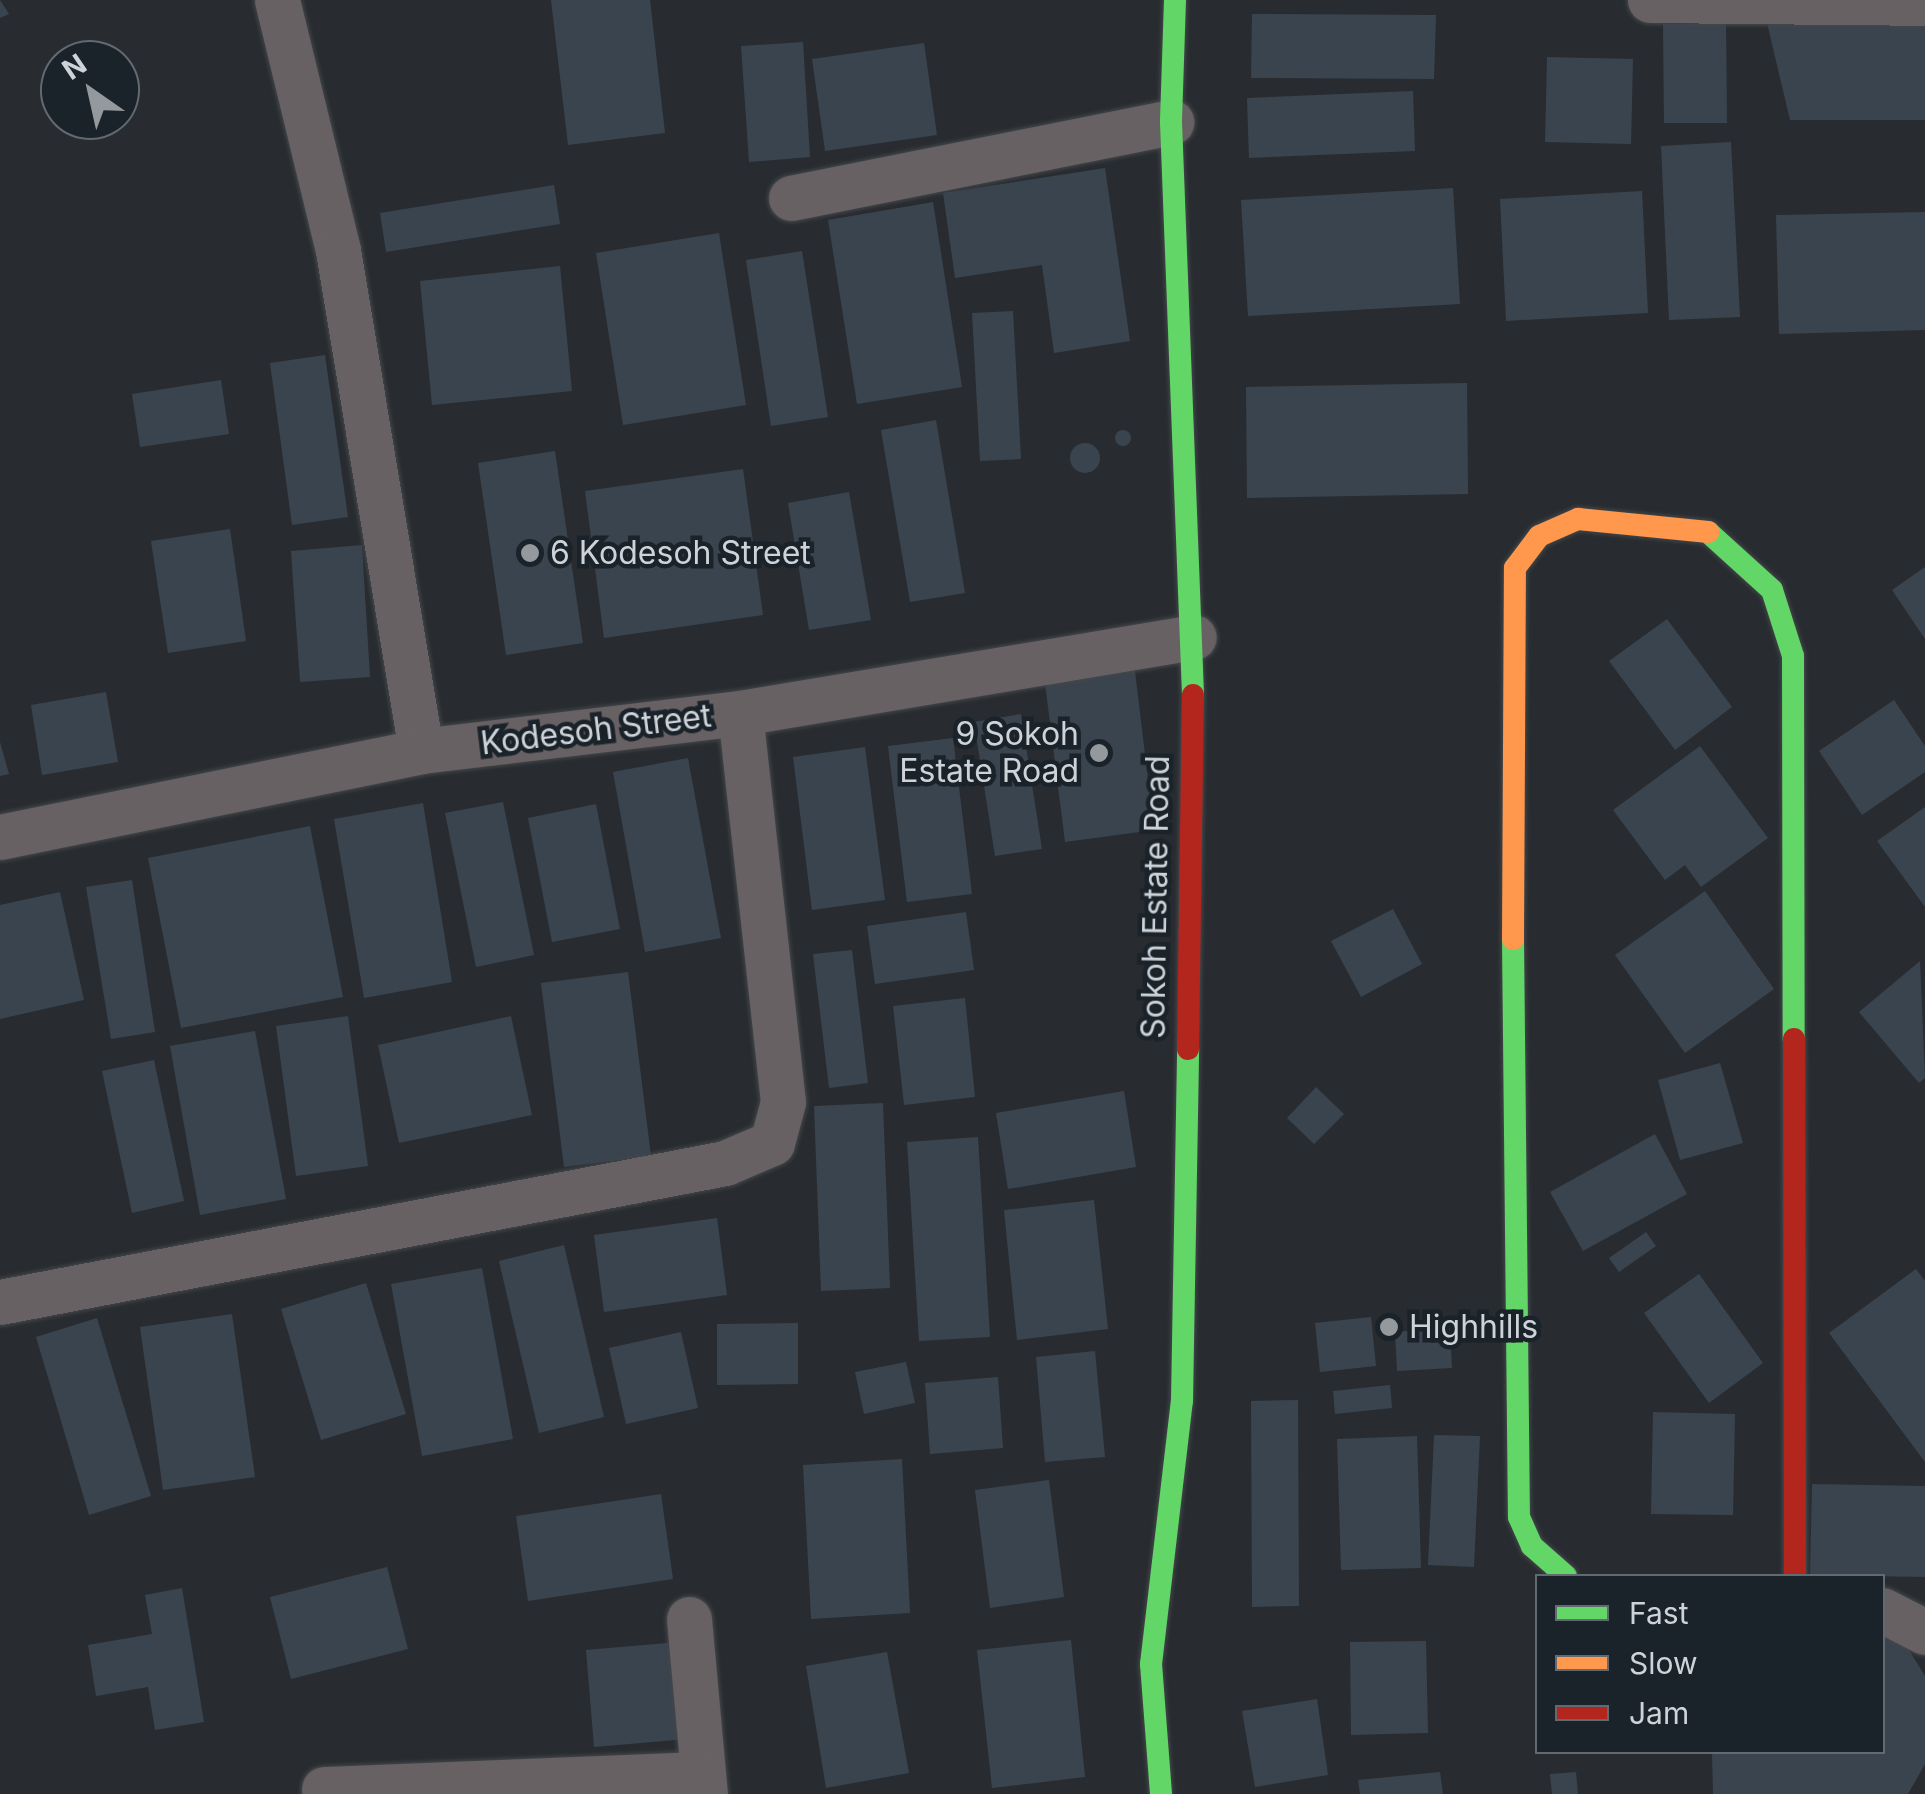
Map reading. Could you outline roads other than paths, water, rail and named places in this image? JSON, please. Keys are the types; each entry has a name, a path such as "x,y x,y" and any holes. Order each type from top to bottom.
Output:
{"street":[{"path":"278,0 338,250 421,751"},
{"name":"Sokoh Estate Road","path":"1161,1794 1151,1664 1182,1401 1194,638 1171,122 1175,0"},
{"path":"1650,0 1925,2"},
{"path":"791,198 1171,122"},
{"path":"1564,1574 1532,1546 1519,1517 1509,616 1515,568 1539,536 1578,519 1718,534 1772,590 1794,656 1796,1574"},
{"name":"Kodesoh Street","path":"0,837 421,751 740,713 1194,638"},
{"path":"0,1302 725,1163 772,1143 783,1102 740,713"},
{"path":"1885,1612 1925,1632"},
{"path":"324,1788 704,1784 689,1619"}],"place":[{"name":"6 Kodesoh Street","path":"530,553"},
{"name":"9 Sokoh Estate Road","path":"1099,753"},
{"name":"Highhills","path":"1389,1327"}]}
